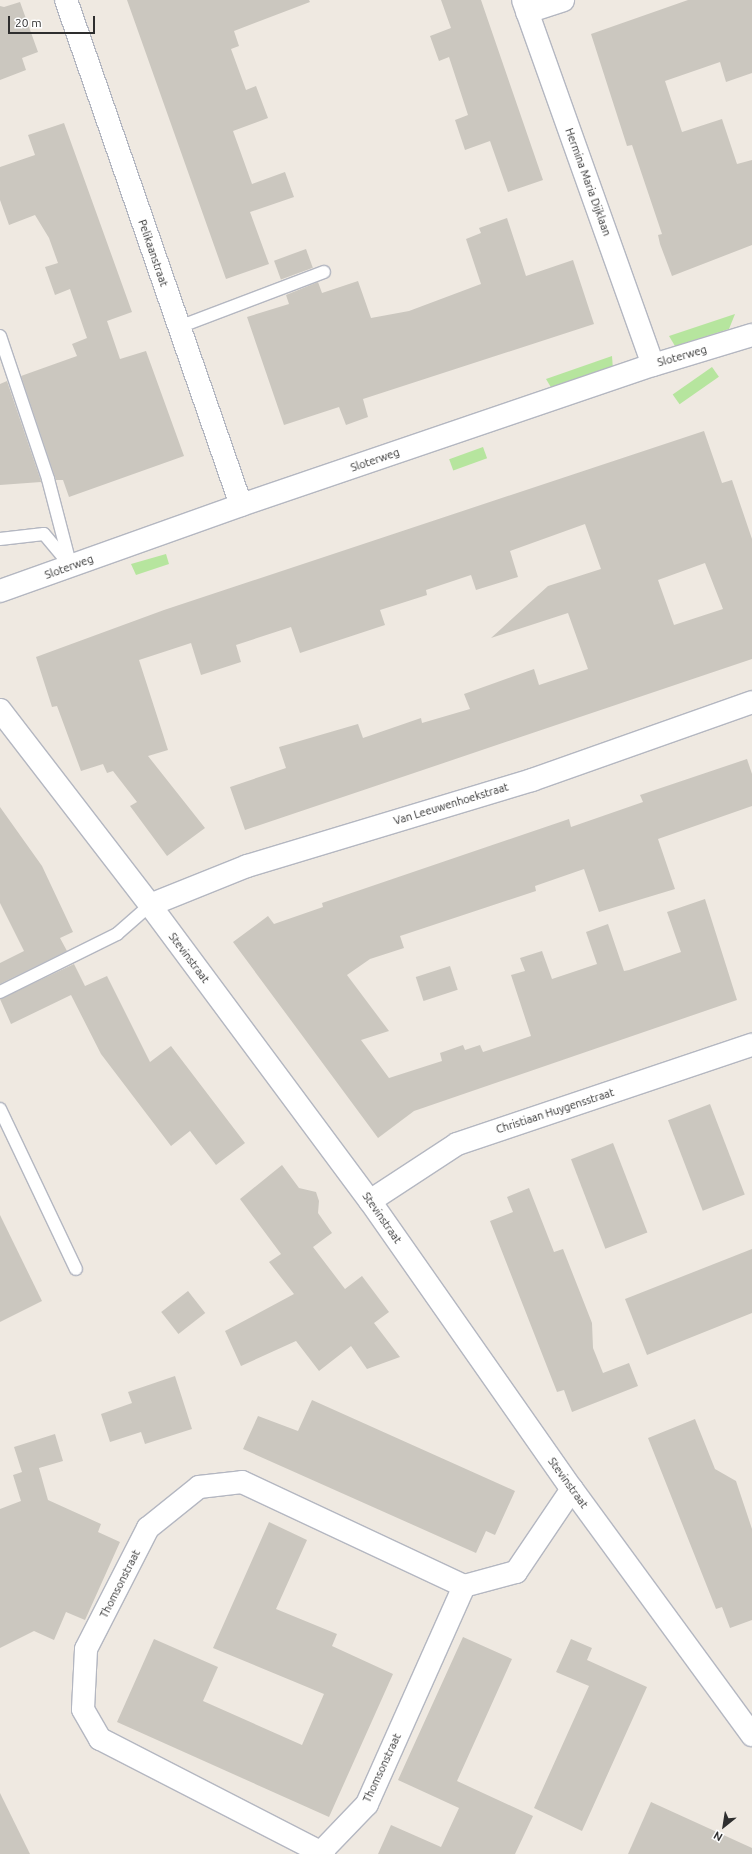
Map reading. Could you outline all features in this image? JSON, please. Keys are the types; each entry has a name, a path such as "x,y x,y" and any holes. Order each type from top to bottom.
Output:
{"street":[{"name":"Pelikaanstraat","path":"66,0 241,505"},
{"path":"525,6 563,0"},
{"name":"Hermina Maria Dijklaan","path":"525,6 653,365"},
{"name":"Sloterweg","path":"0,591 71,567 241,505 653,365 751,338"},
{"name":"Van Leeuwenhoekstraat","path":"150,905 246,866 532,780 752,702"},
{"name":"Stevinstraat","path":"0,710 150,905 370,1201 572,1489 752,1735"},
{"name":"Christiaan Huygensstraat","path":"370,1201 457,1144 752,1045"},
{"name":"Thomsonstraat","path":"242,1482 464,1586 368,1804 323,1852 100,1739 83,1709 86,1649 148,1528 198,1487 242,1482"},
{"path":"464,1586 516,1572 572,1489"}],"lane":[{"path":"179,327 324,272"},
{"path":"0,336 48,478 71,567"},
{"path":"0,539 44,534 71,567"},
{"path":"0,992 117,934 150,905"},
{"path":"0,1109 76,1269"}],"green space":[{"path":"735,314 729,329 675,346 669,336"},
{"path":"612,356 613,370 552,389 546,379"},
{"path":"712,367 719,377 680,404 673,395"},
{"path":"483,447 487,458 453,471 449,459"},
{"path":"166,554 169,564 136,575 131,564"}],"building":[{"path":"127,0 309,0 310,2 234,31 239,46 231,49 246,90 256,86 268,118 233,131 252,184 285,172 294,197 250,212 269,264 226,279"},
{"path":"441,0 481,0 543,180 508,192 490,141 465,150 455,120 468,115 449,57 439,61 430,36 451,28"},
{"path":"688,0 752,0 752,73 726,82 720,62 665,81 682,132 722,119 737,164 752,160 752,245 672,276 660,244 658,235 662,234 632,145 627,146 591,34"},
{"path":"20,2 38,52 22,58 26,70 0,80 0,6 4,7"},
{"path":"64,123 132,312 107,321 120,359 146,351 184,456 69,497 63,480 56,480 21,376 77,356 72,344 87,338 70,289 55,295 45,267 58,263 49,238 35,215 9,225 0,200 0,167 35,155 28,135"},
{"path":"507,218 526,276 573,260 594,324 363,399 368,417 346,425 339,407 284,425 247,317 289,304 286,295 318,282 322,293 358,281 371,318 409,311 481,284 466,239 481,233 479,228"},
{"path":"306,249 313,268 281,279 274,261"},
{"path":"7,381 41,482 0,485 0,384"},
{"path":"704,431 722,483 732,480 752,539 752,659 245,830 230,787 286,768 279,747 358,724 363,738 421,718 422,723 470,709 464,694 534,669 539,685 588,669 568,613 491,638 548,586 601,569 585,524 510,551 518,577 476,590 471,575 426,590 427,595 380,610 385,625 300,653 291,627 236,645 241,662 201,675 191,643 139,660 168,750 148,756 205,828 167,856 130,806 137,802 113,771 107,773 103,764 81,771 57,706 52,707 36,657 164,610","holes":["705,563 723,609 674,625 658,580"]},
{"path":"747,759 752,774 752,806 658,839 675,889 599,912 584,869 535,886 536,891 400,936 404,948 370,959 347,975 389,1031 361,1040 389,1078 442,1061 440,1053 463,1045 465,1050 480,1045 483,1052 531,1036 511,975 525,971 520,958 542,951 552,979 597,964 586,932 608,924 624,971 629,970 681,952 667,912 705,899 737,1000 414,1111 378,1138 233,942 268,916 274,924 323,907 322,903 569,819 571,827 643,802 640,795"},
{"path":"0,807 42,866 73,932 60,938 67,951 0,984 0,963 24,951 0,903"},
{"path":"74,964 85,986 107,976 150,1062 171,1046 245,1143 216,1165 190,1131 171,1146 101,1054 71,995 11,1024 0,999"},
{"path":"450,966 458,990 423,1001 416,977"},
{"path":"710,1104 745,1195 703,1211 668,1120"},
{"path":"613,1143 647,1233 605,1249 571,1159"},
{"path":"282,1165 299,1188 316,1192 319,1201 318,1213 332,1233 313,1247 345,1289 362,1276 389,1312 374,1323 400,1357 367,1369 351,1346 319,1371 296,1341 241,1366 225,1331 294,1294 269,1262 281,1254 240,1199"},
{"path":"529,1188 554,1252 563,1249 592,1323 593,1348 603,1373 629,1363 638,1386 572,1412 564,1390 557,1392 490,1221 513,1212 507,1197"},
{"path":"0,1215 42,1301 0,1322"},
{"path":"752,1249 752,1313 647,1355 625,1299"},
{"path":"188,1291 205,1313 178,1334 161,1312"},
{"path":"175,1376 192,1429 145,1444 141,1432 110,1442 101,1414 132,1403 128,1392"},
{"path":"312,1400 515,1491 495,1535 486,1531 476,1553 243,1449 258,1416 298,1431"},
{"path":"695,1419 715,1469 736,1481 752,1529 752,1620 730,1628 722,1607 716,1609 648,1438"},
{"path":"55,1434 63,1461 39,1468 48,1500 101,1524 98,1532 120,1542 85,1620 66,1612 54,1640 34,1631 0,1648 0,1509 21,1501 13,1475 22,1472 14,1447"},
{"path":"269,1522 307,1540 276,1609 337,1634 332,1646 393,1674 329,1817 117,1722 154,1639 218,1667 203,1701 302,1745 324,1694 213,1648"},
{"path":"463,1637 512,1659 457,1781 533,1816 515,1854 378,1854 391,1825 441,1847 459,1808 398,1780"},
{"path":"571,1639 592,1648 587,1660 647,1687 582,1831 534,1808 589,1686 556,1672"},
{"path":"0,1793 30,1854 0,1854"},
{"path":"651,1802 752,1848 752,1854 628,1854"}]}
